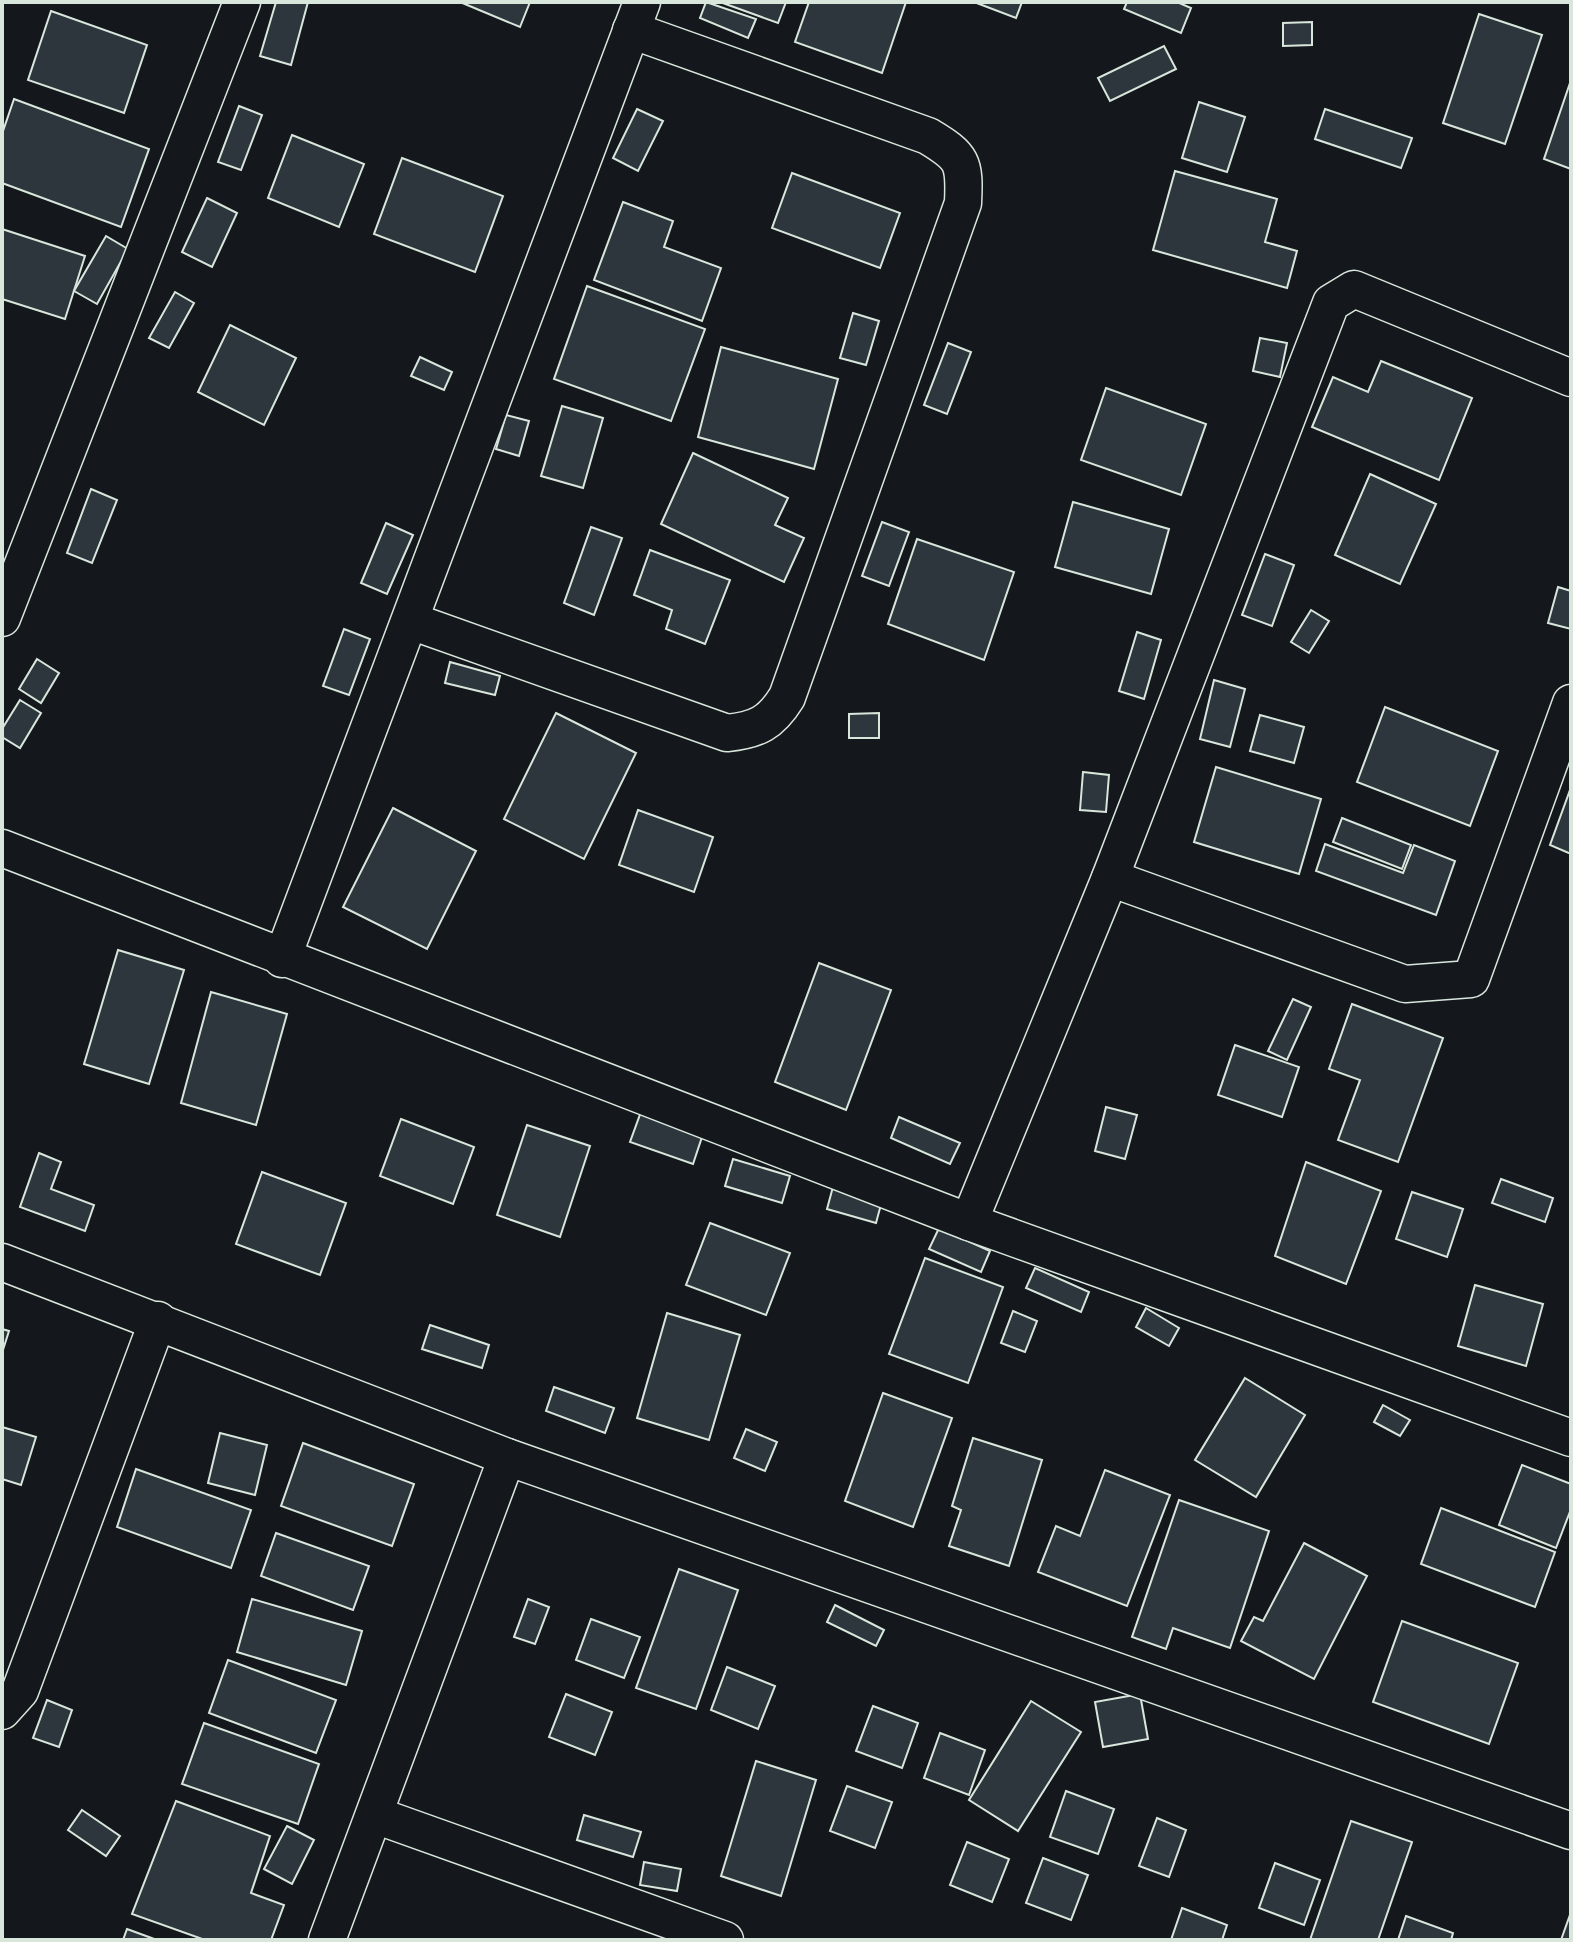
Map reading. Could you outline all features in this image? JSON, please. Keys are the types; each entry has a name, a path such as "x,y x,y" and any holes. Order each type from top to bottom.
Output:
{"street":[{"path":"2,618 242,2"},
{"path":"282,959 636,16 928,136 955,153 965,170 963,203 787,697 775,716 756,730 727,733 411,621"},
{"path":"969,1222 1110,878 1331,303 1354,289 1571,378"},
{"path":"1110,878 1405,984 1471,979 1571,703"},
{"path":"2,848 282,959 969,1222 1571,1438"},
{"path":"2,1262 507,1457 1571,1831"},
{"path":"2,1711 20,1691 158,1320"},
{"path":"327,1940 507,1457"},
{"path":"375,1815 725,1940"}],"building":[{"path":"276,2 308,2 291,65 260,56"},
{"path":"460,2 530,2 520,27"},
{"path":"706,2 756,19 748,38 700,18"},
{"path":"720,2 786,2 778,23"},
{"path":"809,2 906,2 882,73 795,42"},
{"path":"974,2 1022,2 1016,18"},
{"path":"1127,2 1177,2 1191,8 1181,33 1124,9"},
{"path":"51,11 147,45 124,113 28,80"},
{"path":"1479,14 1542,35 1505,144 1443,123"},
{"path":"1312,22 1312,45 1283,46 1283,23"},
{"path":"1164,46 1176,69 1110,101 1098,78"},
{"path":"1571,80 1571,169 1544,159"},
{"path":"14,99 149,149 121,227 2,183 2,134"},
{"path":"1199,102 1245,117 1227,172 1182,158"},
{"path":"239,106 262,115 241,170 218,162"},
{"path":"637,109 663,121 638,171 613,158"},
{"path":"1325,109 1412,138 1401,168 1315,139"},
{"path":"292,135 364,164 339,227 268,198"},
{"path":"402,158 503,196 475,272 374,234"},
{"path":"1175,171 1277,199 1265,242 1297,251 1287,288 1153,250"},
{"path":"792,173 900,213 880,268 772,228"},
{"path":"207,198 237,213 212,267 182,252"},
{"path":"623,202 673,221 664,247 721,268 702,321 594,280"},
{"path":"2,229 85,256 65,319 2,299"},
{"path":"106,236 128,249 97,304 74,291"},
{"path":"587,286 705,329 671,421 554,379"},
{"path":"175,292 194,303 169,348 149,338"},
{"path":"853,313 879,321 866,365 840,358"},
{"path":"230,325 296,358 264,425 198,392"},
{"path":"1260,338 1287,343 1280,377 1253,371"},
{"path":"948,343 971,352 947,414 924,405"},
{"path":"721,347 838,379 814,469 698,437"},
{"path":"420,357 452,372 444,390 411,376"},
{"path":"1381,361 1472,398 1439,480 1312,427 1333,377 1368,392"},
{"path":"1106,388 1206,424 1181,495 1081,460"},
{"path":"562,406 603,418 583,488 541,476"},
{"path":"506,415 529,421 519,456 496,449"},
{"path":"693,453 788,498 775,525 804,538 784,582 661,524"},
{"path":"1370,474 1436,504 1400,584 1335,555"},
{"path":"91,489 117,500 92,563 67,553"},
{"path":"1073,502 1169,529 1151,594 1055,567"},
{"path":"882,522 909,532 889,586 862,576"},
{"path":"386,523 413,535 387,594 361,583"},
{"path":"591,527 622,538 594,615 564,603"},
{"path":"917,539 1014,572 984,660 888,624"},
{"path":"650,550 730,580 705,644 666,629 672,610 634,595"},
{"path":"1265,554 1294,565 1272,626 1242,615"},
{"path":"1558,587 1571,591 1571,629 1548,623"},
{"path":"1311,610 1329,621 1309,653 1291,642"},
{"path":"344,629 370,639 349,695 323,686"},
{"path":"1137,632 1161,640 1144,699 1119,691"},
{"path":"37,659 59,673 41,703 19,689"},
{"path":"450,662 500,676 495,695 445,683"},
{"path":"1214,680 1245,689 1230,747 1200,739"},
{"path":"20,700 41,713 20,748 2,737 2,729"},
{"path":"1385,707 1498,751 1470,826 1357,782"},
{"path":"556,713 636,753 584,859 504,819"},
{"path":"879,713 879,738 849,738 849,714"},
{"path":"1260,715 1304,727 1294,763 1250,751"},
{"path":"1216,767 1321,799 1299,874 1194,842"},
{"path":"1083,772 1109,775 1106,812 1080,810"},
{"path":"1571,790 1571,854 1550,845"},
{"path":"393,808 476,851 427,949 343,907"},
{"path":"638,810 713,837 694,892 619,865"},
{"path":"1342,818 1411,845 1402,869 1333,842"},
{"path":"1325,844 1403,873 1414,845 1455,861 1436,915 1316,871"},
{"path":"118,950 184,970 149,1084 84,1064"},
{"path":"819,963 891,990 846,1110 775,1082"},
{"path":"211,992 287,1014 256,1125 181,1103"},
{"path":"1293,999 1311,1007 1287,1060 1268,1051"},
{"path":"1352,1004 1443,1038 1398,1162 1338,1140 1360,1080 1329,1069"},
{"path":"1235,1045 1299,1067 1282,1117 1218,1095"},
{"path":"1106,1107 1137,1115 1125,1159 1095,1151"},
{"path":"642,1109 704,1131 693,1164 630,1142"},
{"path":"899,1117 960,1143 950,1164 891,1138"},
{"path":"401,1119 474,1147 453,1204 380,1176"},
{"path":"527,1125 590,1146 560,1237 497,1215"},
{"path":"39,1153 61,1162 51,1189 94,1205 85,1231 20,1207"},
{"path":"733,1159 790,1176 782,1203 725,1186"},
{"path":"1306,1162 1381,1191 1346,1284 1275,1256"},
{"path":"262,1172 346,1203 320,1275 236,1244"},
{"path":"1501,1179 1553,1198 1545,1222 1492,1203"},
{"path":"834,1183 883,1197 876,1223 827,1209"},
{"path":"1412,1192 1463,1209 1447,1257 1396,1239"},
{"path":"710,1223 790,1253 766,1315 686,1285"},
{"path":"939,1228 990,1251 981,1272 929,1249"},
{"path":"925,1258 1003,1287 968,1383 889,1354"},
{"path":"1035,1268 1089,1292 1081,1312 1026,1288"},
{"path":"1475,1285 1543,1304 1526,1366 1458,1346"},
{"path":"1146,1308 1179,1328 1169,1346 1136,1327"},
{"path":"1013,1311 1037,1321 1025,1352 1001,1343"},
{"path":"667,1313 740,1335 709,1440 637,1418"},
{"path":"430,1325 489,1345 482,1368 422,1349"},
{"path":"2,1329 9,1331 2,1353"},
{"path":"1245,1378 1305,1415 1256,1497 1195,1460"},
{"path":"554,1387 614,1408 605,1433 546,1411"},
{"path":"883,1393 952,1418 913,1527 845,1501"},
{"path":"1383,1405 1410,1420 1400,1436 1374,1422"},
{"path":"2,1427 36,1437 21,1485 2,1479"},
{"path":"746,1429 777,1442 765,1471 734,1458"},
{"path":"220,1433 267,1445 255,1495 208,1483"},
{"path":"973,1438 1042,1460 1009,1566 949,1546 961,1510 952,1506"},
{"path":"303,1443 414,1484 392,1546 281,1506"},
{"path":"1522,1465 1571,1484 1571,1509 1556,1548 1499,1525"},
{"path":"136,1469 251,1510 231,1568 117,1527"},
{"path":"1105,1470 1170,1495 1127,1606 1038,1572 1056,1526 1080,1536"},
{"path":"1179,1500 1269,1531 1230,1648 1173,1628 1166,1649 1132,1637"},
{"path":"1441,1508 1555,1552 1535,1607 1421,1564"},
{"path":"276,1533 369,1566 353,1610 261,1576"},
{"path":"1304,1543 1367,1576 1314,1679 1241,1641 1254,1617 1263,1621"},
{"path":"679,1569 738,1590 696,1709 636,1688"},
{"path":"252,1599 362,1631 346,1685 237,1652"},
{"path":"528,1599 549,1607 535,1644 514,1637"},
{"path":"835,1605 884,1630 876,1646 827,1622"},
{"path":"591,1619 640,1637 624,1678 576,1660"},
{"path":"1402,1621 1518,1663 1489,1744 1373,1702"},
{"path":"228,1660 336,1700 316,1753 209,1713"},
{"path":"727,1667 775,1686 758,1729 711,1710"},
{"path":"566,1694 612,1712 595,1755 549,1737"},
{"path":"1140,1694 1148,1739 1103,1747 1095,1702"},
{"path":"47,1700 72,1710 59,1747 33,1738"},
{"path":"1031,1701 1081,1732 1018,1831 969,1800"},
{"path":"873,1706 918,1723 902,1768 856,1751"},
{"path":"204,1723 319,1764 298,1824 182,1784"},
{"path":"940,1733 985,1750 969,1795 924,1778"},
{"path":"756,1761 816,1780 781,1896 721,1876"},
{"path":"847,1786 892,1802 875,1848 830,1831"},
{"path":"1066,1791 1114,1809 1098,1854 1050,1837"},
{"path":"176,1801 270,1836 251,1893 284,1905 271,1940 205,1940 132,1914"},
{"path":"82,1810 120,1836 106,1856 68,1830"},
{"path":"584,1815 641,1832 633,1857 577,1840"},
{"path":"1157,1818 1186,1830 1169,1877 1139,1866"},
{"path":"1351,1821 1412,1842 1378,1940 1310,1940"},
{"path":"287,1826 314,1840 292,1884 264,1869"},
{"path":"967,1842 1009,1859 992,1902 950,1885"},
{"path":"1043,1858 1088,1875 1071,1920 1026,1903"},
{"path":"644,1862 681,1869 677,1891 640,1885"},
{"path":"1275,1863 1320,1880 1304,1925 1259,1908"},
{"path":"1182,1908 1227,1925 1222,1940 1171,1940"},
{"path":"1571,1912 1571,1940 1561,1940"},
{"path":"1406,1916 1453,1933 1451,1940 1398,1940"},
{"path":"127,1929 157,1940 123,1940"}]}
